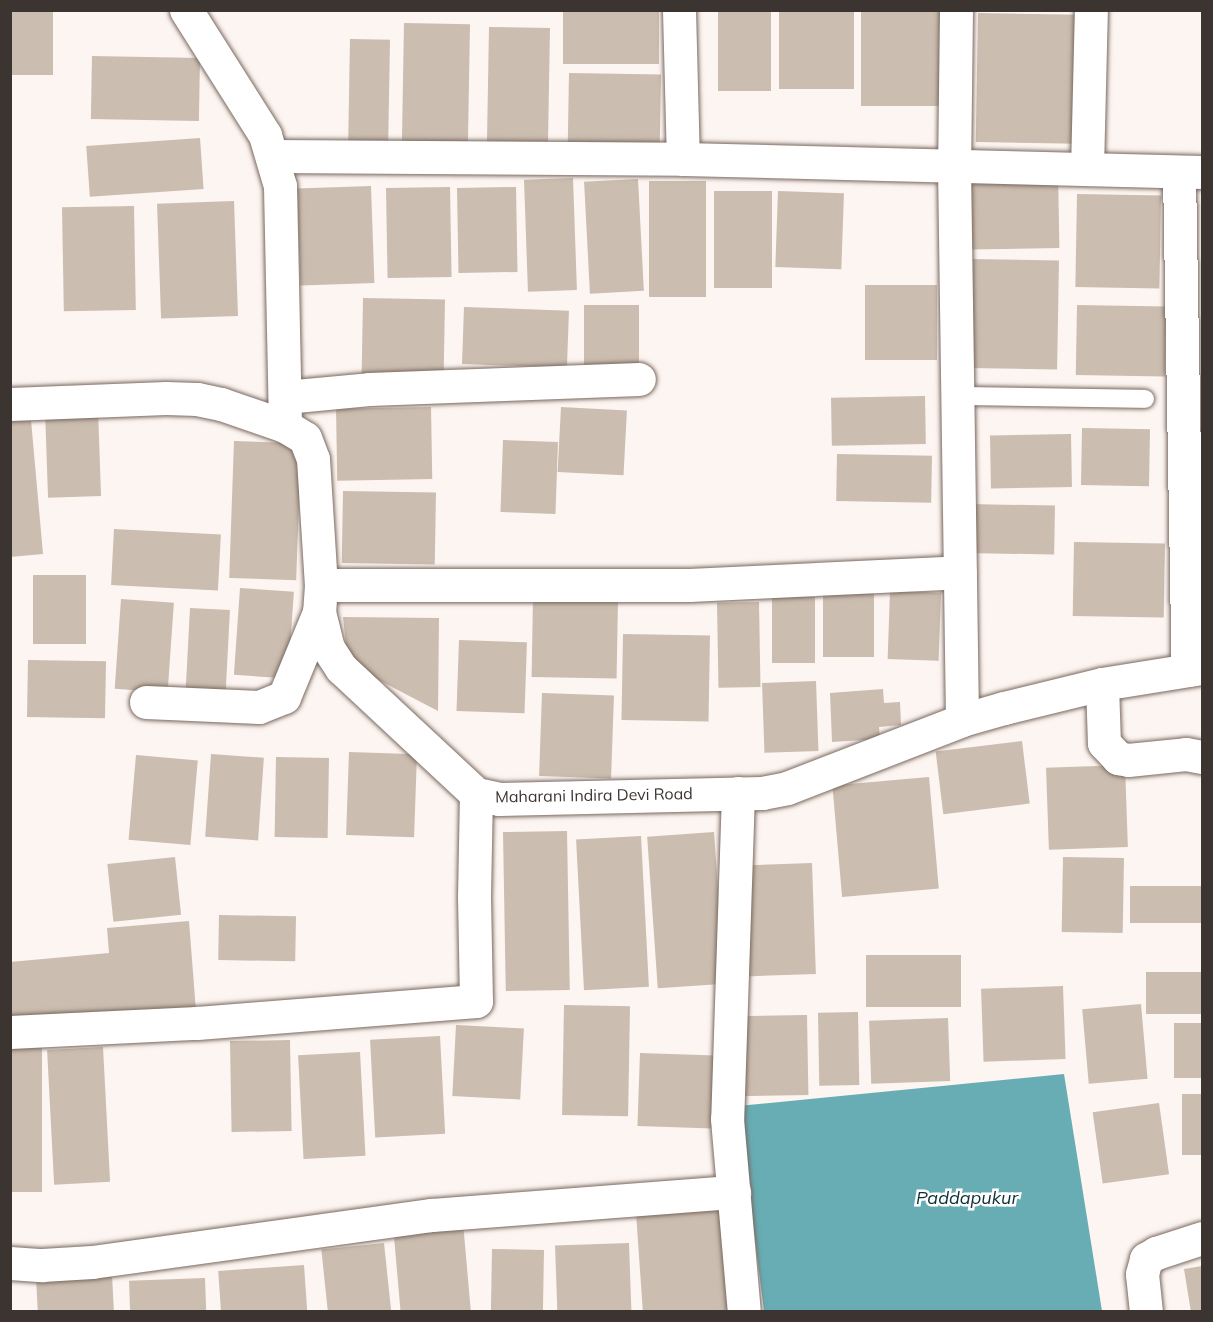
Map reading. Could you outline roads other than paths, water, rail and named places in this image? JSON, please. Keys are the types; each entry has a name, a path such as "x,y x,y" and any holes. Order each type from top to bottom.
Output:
{"street":[{"path":"186,10 265,135 273,156 280,186 285,412 369,389 639,379"},
{"path":"680,10 683,159"},
{"path":"956,10 954,166 962,720"},
{"path":"1088,170 1091,10"},
{"path":"273,156 683,159 1191,172 1195,669"},
{"name":"Maharani Indira Devi Road","path":"10,404 166,398 198,399 285,412 305,438 313,459 320,599 328,648 341,668 476,794 499,799 738,794 787,788 962,720 1102,684 1195,669"},
{"path":"146,702 260,707 284,697 320,599 960,572"},
{"path":"1102,684 1104,743 1118,758 1128,760 1186,754 1203,757"},
{"path":"10,1032 197,1023 476,1001 474,897 476,794"},
{"path":"738,794 727,1119 744,1311"},
{"path":"10,1263 42,1266 92,1262 432,1215 734,1192"},
{"path":"1146,1311 1142,1274 1146,1259 1156,1253 1203,1238"}],"lane":[{"path":"958,396 1145,399"}],"water":[{"name":"Paddapukur","path":"1064,1074 1102,1311 764,1311 738,1106"}]}
